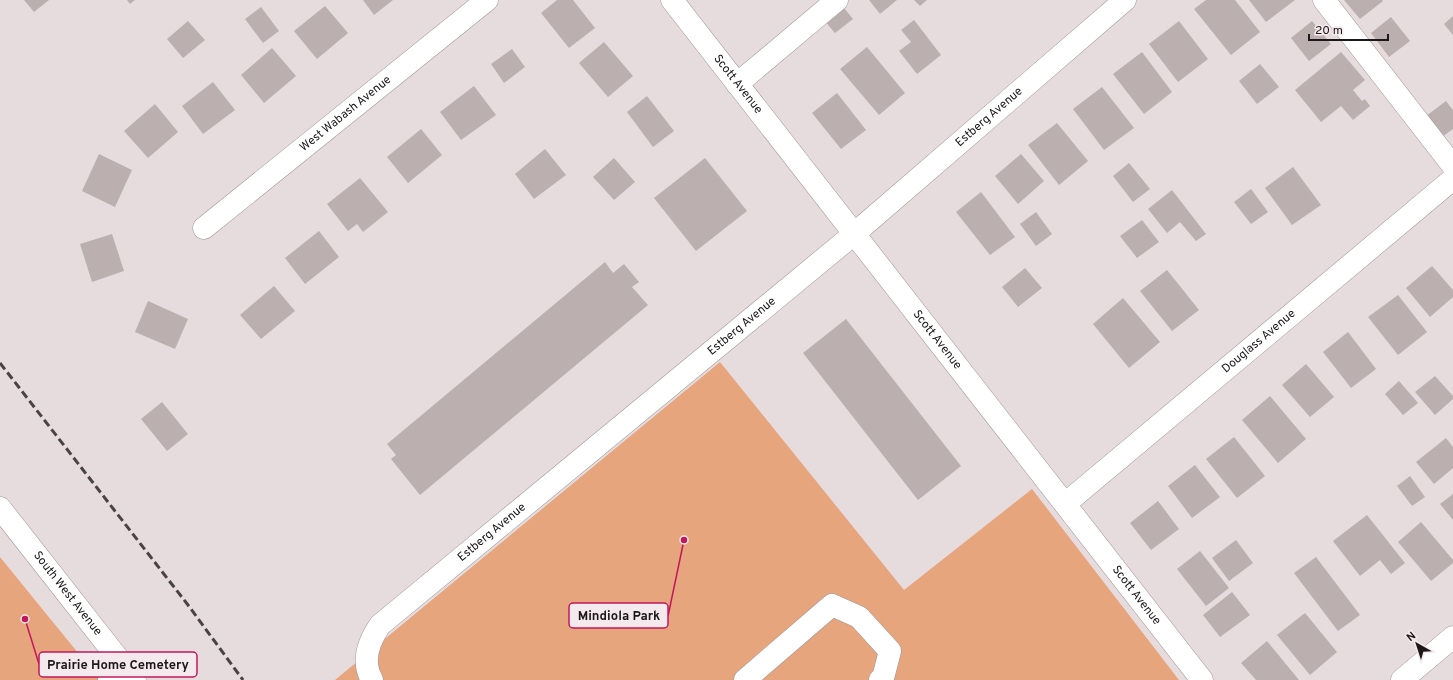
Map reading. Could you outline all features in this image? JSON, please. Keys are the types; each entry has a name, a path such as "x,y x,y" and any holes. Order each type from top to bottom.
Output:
{"street":[{"name":"West Wabash Avenue","path":"204,228 487,0"},
{"name":"Scott Avenue","path":"672,0 1202,680"},
{"path":"737,84 837,0"},
{"name":"Estberg Avenue","path":"372,680 369,675 366,656 371,639 380,625 854,234 1125,0"},
{"path":"1324,0 1453,166"},
{"name":"Douglass Avenue","path":"1065,504 1453,179"},
{"name":"South West Avenue","path":"0,508 123,676"},
{"path":"745,680 832,605 859,617 890,651 883,678 880,680"},
{"path":"1402,680 1453,637"}],"shaded area":[{"path":"720,362 904,590 1032,489 1179,680 335,680"},
{"path":"0,557 100,680 0,680"}],"building":[{"path":"24,0 49,0 34,12"},
{"path":"127,0 135,0 130,4"},
{"path":"363,0 393,0 374,15"},
{"path":"557,0 573,0 595,28 569,48 541,13"},
{"path":"869,0 897,0 880,14"},
{"path":"914,0 927,0 920,6"},
{"path":"1206,0 1235,0 1260,32 1231,55 1194,9"},
{"path":"1249,0 1295,0 1266,22"},
{"path":"1344,0 1382,0 1383,1 1360,19"},
{"path":"840,3 853,19 835,33 822,18"},
{"path":"325,6 348,33 317,59 294,31"},
{"path":"261,7 279,31 263,43 245,19"},
{"path":"1453,16 1453,35 1444,24"},
{"path":"1391,17 1410,41 1389,57 1371,33"},
{"path":"914,20 941,55 917,74 899,51 911,42 901,30"},
{"path":"188,21 205,40 183,58 167,39"},
{"path":"1179,21 1208,59 1178,82 1149,44"},
{"path":"1312,21 1331,44 1309,61 1291,38"},
{"path":"604,42 633,76 608,97 579,63"},
{"path":"867,47 905,93 879,115 840,69"},
{"path":"272,48 296,76 264,103 241,75"},
{"path":"512,49 525,67 504,83 491,64"},
{"path":"1142,52 1172,92 1144,114 1113,74"},
{"path":"1341,52 1365,80 1353,90 1362,101 1365,99 1370,106 1353,120 1341,106 1321,122 1295,90"},
{"path":"1260,64 1279,87 1257,104 1239,81"},
{"path":"213,82 235,110 203,134 182,106"},
{"path":"474,86 496,115 461,140 440,112"},
{"path":"1102,87 1134,128 1104,150 1073,109"},
{"path":"837,93 866,130 841,149 812,113"},
{"path":"647,96 674,131 653,147 627,112"},
{"path":"1446,101 1453,110 1453,129 1442,137 1426,116"},
{"path":"155,104 178,132 148,158 124,131"},
{"path":"1057,123 1088,161 1059,185 1028,145"},
{"path":"421,129 442,155 408,183 387,157"},
{"path":"545,149 566,175 534,199 515,174"},
{"path":"99,154 132,170 115,207 82,191"},
{"path":"1021,154 1044,181 1018,204 995,176"},
{"path":"614,158 635,182 614,200 593,177"},
{"path":"705,158 747,211 696,251 654,198"},
{"path":"1129,163 1150,189 1133,202 1113,176"},
{"path":"1293,167 1321,205 1292,225 1265,188"},
{"path":"360,178 388,212 363,232 357,224 348,231 327,204"},
{"path":"1251,189 1268,212 1251,224 1234,202"},
{"path":"1172,190 1206,234 1196,241 1180,222 1167,233 1148,209"},
{"path":"981,192 1015,237 990,255 956,212"},
{"path":"1036,212 1052,234 1036,246 1020,224"},
{"path":"1142,220 1159,242 1137,258 1120,236"},
{"path":"319,231 339,257 305,284 285,258"},
{"path":"112,234 124,271 92,282 80,244"},
{"path":"605,262 613,273 624,264 639,282 632,287 648,305 420,495 391,459 396,455 387,444"},
{"path":"1432,266 1453,290 1453,297 1430,317 1406,288"},
{"path":"1025,268 1042,288 1018,307 1002,287"},
{"path":"1167,270 1199,310 1172,331 1140,291"},
{"path":"274,286 295,311 261,339 240,315"},
{"path":"1398,295 1427,332 1398,355 1368,317"},
{"path":"1123,298 1160,342 1129,368 1093,324"},
{"path":"148,301 188,319 175,349 135,332"},
{"path":"846,319 961,466 918,500 803,353"},
{"path":"1348,332 1376,369 1351,388 1323,352"},
{"path":"1306,364 1334,397 1310,417 1282,385"},
{"path":"1435,376 1453,396 1453,399 1435,415 1415,392"},
{"path":"1399,381 1418,403 1403,415 1385,394"},
{"path":"1270,396 1306,439 1278,463 1242,420"},
{"path":"162,402 188,434 167,451 141,419"},
{"path":"1234,437 1265,476 1237,498 1206,459"},
{"path":"1446,438 1453,447 1453,468 1434,484 1416,462"},
{"path":"1195,465 1220,497 1192,518 1168,486"},
{"path":"1410,476 1425,497 1412,506 1397,486"},
{"path":"1453,494 1453,520 1440,504"},
{"path":"1158,501 1179,529 1151,550 1130,523"},
{"path":"1367,515 1405,563 1391,574 1380,560 1360,576 1333,541"},
{"path":"1421,522 1453,560 1453,563 1431,581 1398,542"},
{"path":"1236,540 1253,563 1229,581 1212,558"},
{"path":"1200,551 1229,588 1206,606 1177,569"},
{"path":"1316,557 1360,615 1338,631 1294,573"},
{"path":"1232,592 1250,615 1220,637 1203,615"},
{"path":"1305,613 1337,652 1310,675 1277,635"},
{"path":"1267,641 1299,680 1256,680 1241,663"}],"railway":[{"path":"0,363 188,605 243,680"}],"place":[{"name":"Mindiola Park","path":"684,540"},
{"name":"Prairie Home Cemetery","path":"25,619"}]}
